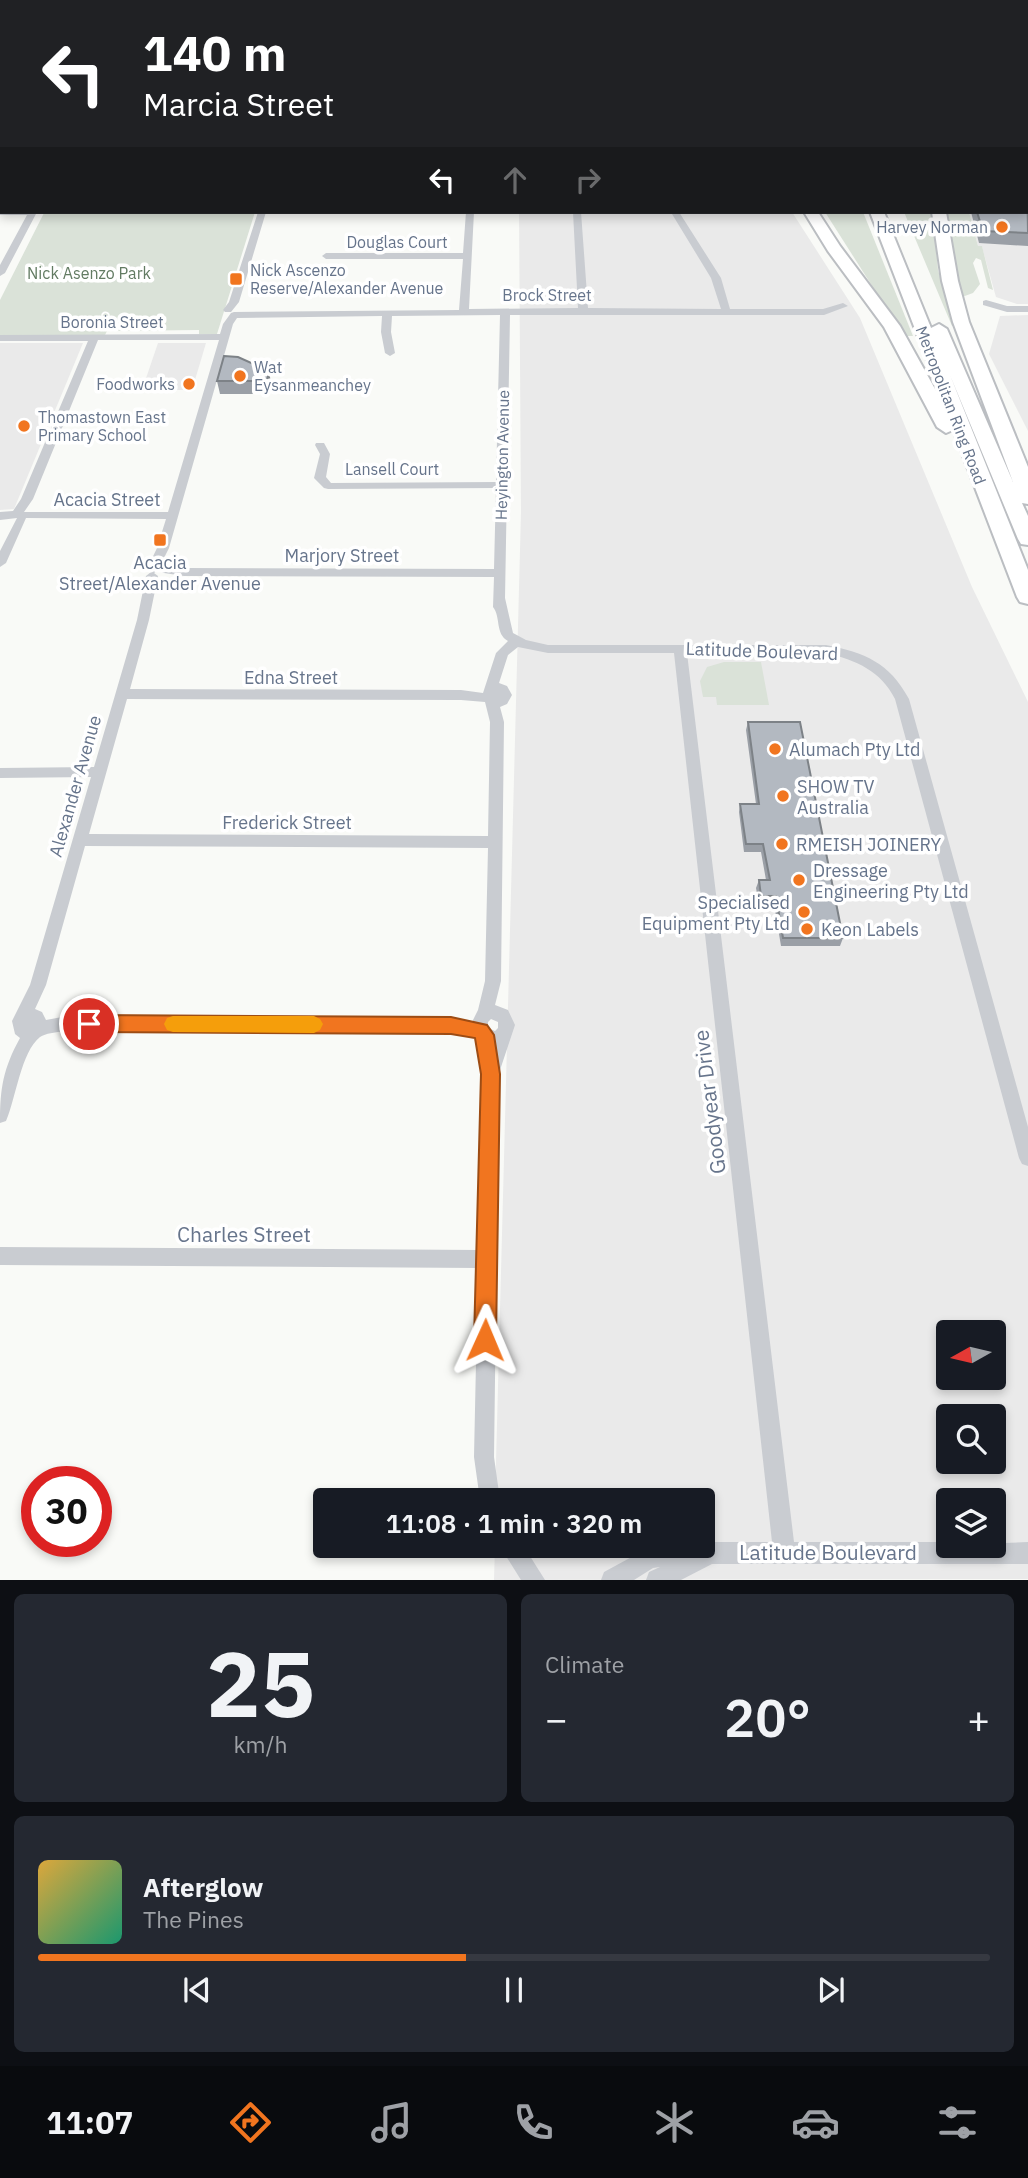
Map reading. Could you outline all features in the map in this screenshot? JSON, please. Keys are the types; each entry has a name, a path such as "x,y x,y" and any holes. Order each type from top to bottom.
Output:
{"highway":[{"path":"812,214 833,248 892,326 993,513"},
{"name":"Metropolitan Ring Road","path":"878,214 1028,597"},
{"name":"Metropolitan Ring Road","path":"892,214 1028,539"},
{"path":"939,214 948,273 962,324 1007,430 1028,498"}],"street":[{"path":"0,273 32,214"},
{"name":"Alexander Avenue","path":"0,1115 31,1023 38,985 149,598 160,572 163,548 260,214"},
{"path":"464,312 470,214"},
{"path":"577,214 583,311"},
{"path":"676,214 716,278 726,311"},
{"name":"Douglas Court","path":"327,257 467,256"},
{"path":"986,303 1007,309 1028,309"},
{"name":"Brock Street","path":"232,313 824,312 843,306"},
{"name":"Heyington Avenue","path":"489,1488 484,1445 491,1074 487,1027 493,981 497,722 494,695 512,646 498,633 505,311"},
{"path":"387,312 386,332 390,353"},
{"name":"Boronia Street","path":"0,338 224,337"},
{"path":"0,564 94,338"},
{"name":"Lansell Court","path":"320,445 325,454 320,478 328,486 501,485"},
{"name":"Acacia Street","path":"0,517 173,516"},
{"name":"Marjory Street","path":"160,572 500,573"},
{"name":"Latitude Boulevard","path":"512,646 548,649 835,651 873,664 895,686 901,699 1028,1158"},
{"name":"Goodyear Drive","path":"680,648 784,1551"},
{"name":"Edna Street","path":"121,694 494,695"},
{"path":"0,773 99,772"},
{"name":"Frederick Street","path":"79,841 495,842"},
{"name":"Heyington Avenue","path":"487,1027 493,1012 502,1014 493,981"},
{"path":"31,1023 487,1027"},
{"name":"Charles Street","path":"0,1256 487,1259"},
{"name":"Latitude Boulevard","path":"715,1552 1028,1553"},
{"path":"518,1558 531,1578"},
{"name":"Latitude Boulevard","path":"612,1580 650,1558"},
{"name":"Latitude Boulevard","path":"657,1580 701,1558"}],"shaded area":[{"path":"519,214 793,214 860,318 972,587 1028,702 1028,1579 494,1580 495,1558 715,1558 715,1488 495,1488 521,512"},
{"path":"970,214 1028,214 1028,304 1017,304 996,297 982,247 978,246"},
{"path":"1028,315 1028,431 989,354 1000,316"},
{"name":"Thomastown East Primary School","path":"0,343 83,343 14,509 0,510"},
{"path":"158,343 206,343 192,390 142,390"}],"green space":[{"name":"Nick Asenzo Park","path":"43,214 254,214 217,334 199,334 199,330 107,331 105,335 0,336 0,300"},
{"path":"826,214 864,214 913,336 904,336"},
{"path":"905,214 933,214 938,270 955,326 952,326"},
{"path":"946,214 970,214 978,246 982,246 993,290 988,288 981,260 976,258 973,263 980,284 973,293 962,297"},
{"path":"724,662 761,662 769,705 717,705 716,697 703,697 700,681 707,667"}],"building":[{"path":"978,214 1028,214 1028,233 983,231"},
{"path":"224,356 238,357 269,371 267,381 217,381"},
{"path":"748,722 800,722 843,938 783,938 776,896 761,896 759,880 770,880 763,844 746,844 740,804 759,804"}],"slow traffic":[{"path":"173,1024 314,1024"}],"place":[{"name":"Harvey Norman","path":"1002,227"},
{"name":"Nick Ascenzo Reserve/Alexander Avenue","path":"236,279"},
{"name":"Wat Eysanmeanchey","path":"240,376"},
{"name":"Foodworks","path":"189,384"},
{"name":"Thomastown East Primary School","path":"24,426"},
{"name":"Acacia Street/Alexander Avenue","path":"160,540"},
{"name":"Alumach Pty Ltd","path":"775,749"},
{"name":"SHOW TV Australia","path":"783,796"},
{"name":"RMEISH JOINERY","path":"782,844"},
{"name":"Dressage Engineering Pty Ltd","path":"799,880"},
{"name":"Specialised Equipment Pty Ltd","path":"804,912"},
{"name":"Keon Labels","path":"807,929"}],"route":[{"path":"89,1024 451,1026 481,1031 485,1035 491,1074 485,1340"}]}
